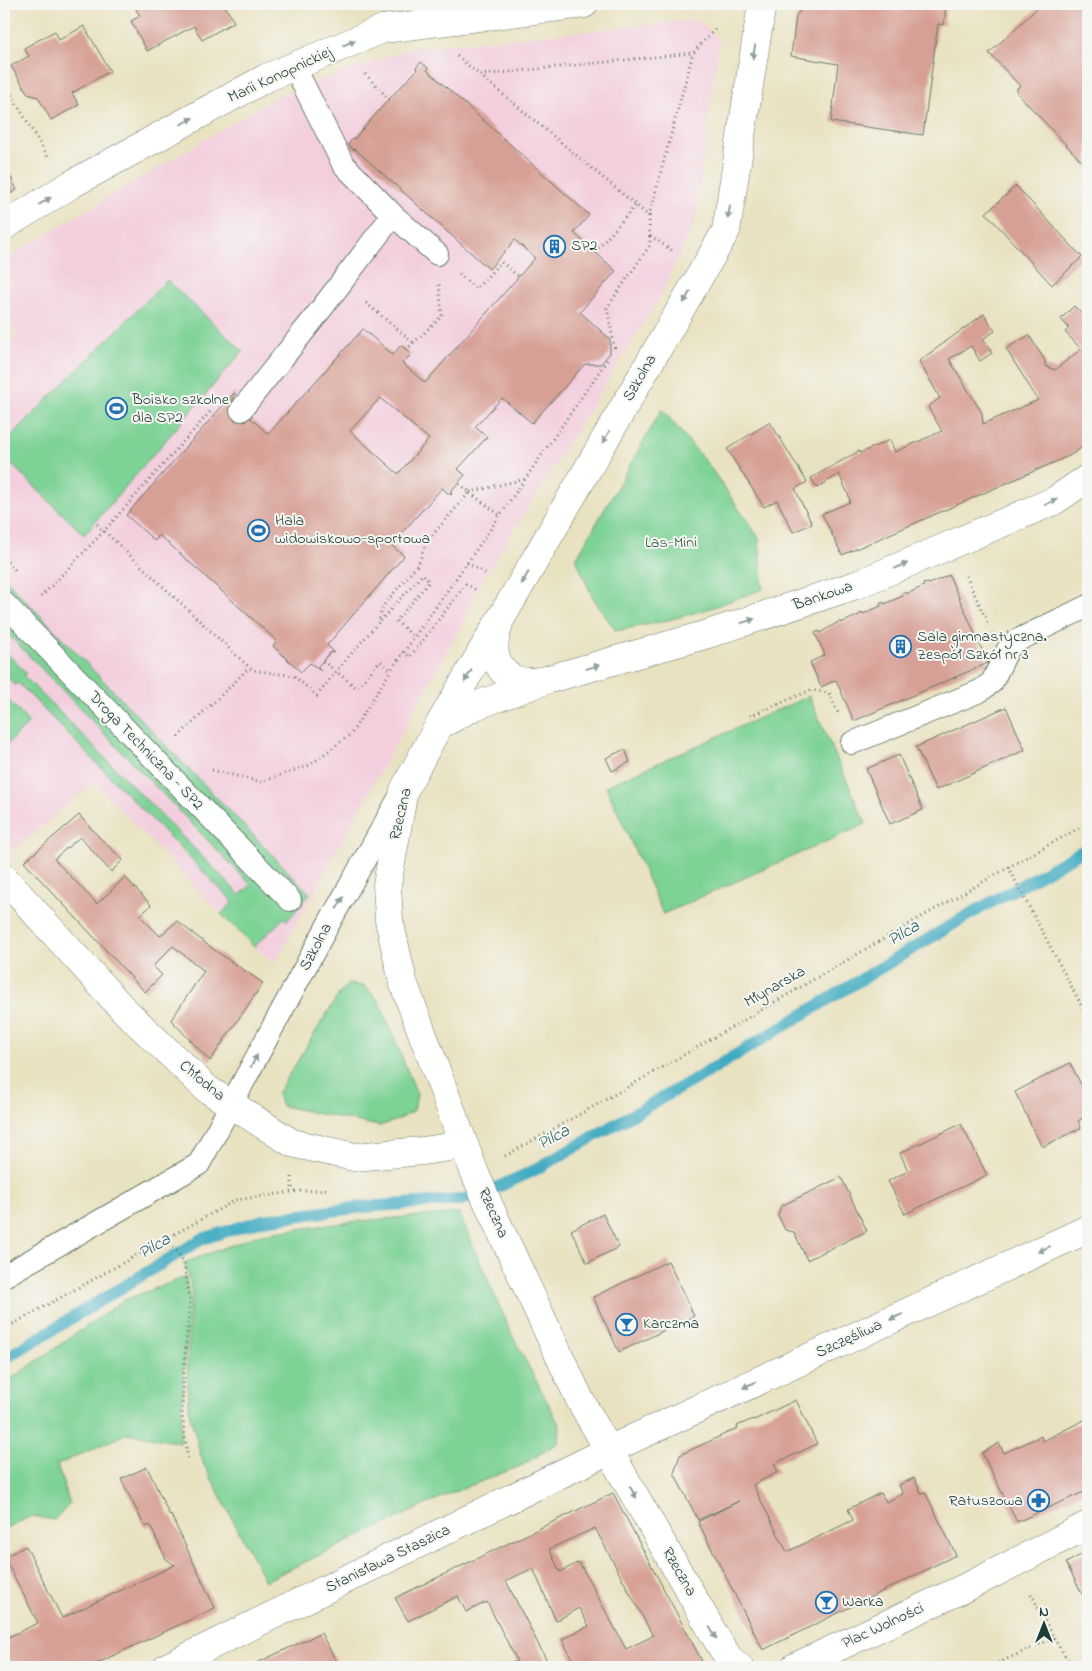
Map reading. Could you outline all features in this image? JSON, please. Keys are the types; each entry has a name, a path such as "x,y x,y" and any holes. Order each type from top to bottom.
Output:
{"street":[{"name":"Marii Konopnickiej","path":"4,226 89,175 266,78 383,29 584,4"},
{"name":"Szkolna","path":"439,725 726,231 762,4"},
{"name":"Bankowa","path":"439,725 476,706 546,680 708,634 856,585 1054,501 1088,478"},
{"name":"Bankowa","path":"501,619 495,636 498,666 506,675 520,682 546,680"},
{"name":"Rzeczna","path":"439,725 404,790 387,885 388,920 403,982 463,1145 491,1210 580,1400 719,1643 732,1663 739,1667"},
{"name":"Chłodna","path":"4,878 122,1008 207,1089 292,1143 354,1157 423,1151 463,1145"},
{"name":"Szczęśliwa","path":"609,1449 1088,1229"},
{"name":"Stanisława Staszica","path":"167,1667 609,1449"},
{"name":"Plac Wolności","path":"795,1667 971,1585 1088,1525"}],"lane":[{"path":"294,66 343,164 393,216 437,254"},
{"path":"245,404 393,216"},
{"name":"Droga Techniczna - SP2","path":"4,603 290,900"},
{"path":"852,743 980,691 992,682 1008,649 1014,642 1088,606"},
{"name":"Szkolna","path":"4,1276 199,1164 329,923 404,790"}],"path":[{"path":"204,768 261,782 310,765 351,734 390,670 526,479 615,349 607,308 650,245 649,216 694,52 715,29"},
{"path":"480,75 694,52"},
{"path":"454,53 649,216"},
{"path":"308,94 373,69"},
{"path":"364,73 389,99"},
{"path":"4,82 52,164"},
{"path":"595,252 636,205"},
{"path":"650,236 679,255"},
{"path":"437,254 476,289 501,262 518,276"},
{"path":"342,282 414,343"},
{"path":"406,350 442,316"},
{"path":"40,597 104,531 234,384 245,404"},
{"path":"378,623 383,606 418,564 427,541 470,492 526,479"},
{"path":"458,483 500,516"},
{"path":"95,522 249,668 294,676 317,696 336,670 423,574 430,582 396,622 414,637"},
{"path":"4,558 22,577"},
{"path":"467,563 494,578"},
{"path":"964,570 989,627"},
{"path":"403,652 410,657 466,584 480,593"},
{"path":"34,590 47,604"},
{"path":"323,660 357,688 380,660 390,670"},
{"path":"175,741 249,668"},
{"path":"750,716 811,690 829,693 852,743"},
{"path":"778,704 780,709"},
{"name":"Młynarska","path":"475,1173 1088,823"},
{"path":"1008,867 1088,1018"},
{"path":"4,1329 236,1200 331,1188"},
{"path":"168,1238 184,1263 190,1302 182,1414 188,1461"},
{"path":"1014,1563 1054,1638 1072,1667"},
{"path":"989,1667 1054,1638"}],"shaded area":[{"path":"697,20 719,39 695,221 659,299 476,590 462,623 275,963 246,940 94,782 14,850 4,840 4,348 18,337 4,316 4,260 280,95 412,48"}],"green space":[{"name":"Boisko szkolne dla SP2","path":"167,280 243,351 84,535 4,457 4,443"},
{"name":"Las-Mini","path":"662,409 710,467 759,538 763,589 705,610 616,631 593,598 576,559"},
{"path":"4,578 310,894 287,921 284,918 254,947 221,914 233,902 18,683 15,685 4,674 4,650 26,673 24,676 240,895 251,885 4,630"},
{"path":"4,695 29,723 4,747"},
{"path":"809,696 866,824 663,914 606,786"},
{"path":"348,984 365,986 379,1001 417,1094 414,1111 398,1120 379,1126 282,1106 277,1094 339,994"},
{"path":"459,1213 512,1335 560,1426 559,1442 523,1465 444,1496 265,1581 203,1463 189,1412 187,1364 192,1295 184,1263 261,1234 358,1221"},
{"path":"186,1277 190,1302 180,1443 128,1433 57,1465 70,1504 54,1520 32,1516 4,1529 4,1384 124,1300"}],"building":[{"path":"133,4 224,4 234,22 202,40 194,26 147,51 131,21 140,16"},
{"path":"806,4 946,4 944,25 938,24 923,135 831,122 838,64 791,56 796,16"},
{"path":"1042,4 1078,4 1088,15 1087,167 1017,93 1017,88 1020,86 989,53"},
{"path":"84,26 110,71 72,93 79,105 51,120 38,97 28,94 11,66 29,56 24,48 55,31 59,40"},
{"path":"421,62 428,68 427,70 589,215 574,233 616,271 580,312 610,339 610,353 601,364 585,364 532,423 502,398 475,427 487,437 458,469 465,475 450,492 452,494 450,495 442,488 391,545 404,556 327,645 334,652 331,652 317,667 321,671 310,663 301,672 273,646 277,641 186,559 159,535 155,541 126,515 234,393 236,394 231,400 268,434 363,329 393,355 401,345 411,355 402,363 425,383 535,258 515,240 489,269 355,149 348,145 417,70 416,68","holes":["380,398 429,439 398,474 350,431"]},
{"path":"4,163 17,190 4,197"},
{"path":"1016,186 1082,257 1052,285 986,213"},
{"path":"1074,306 1088,320 1088,443 1071,455 842,555 822,514 850,502 849,496 839,474 817,488 811,478 859,451 860,453 890,440 895,452 942,431 928,407 940,398 919,361 984,314 995,331 983,339 992,353 980,361 971,346 949,359 982,413 983,424 1038,400 1006,349 1029,335 1045,361 1045,366 1055,370 1081,349 1065,332 1069,328 1061,319"},
{"path":"770,422 807,482 795,489 812,524 793,532 777,500 764,507 727,449"},
{"name":"Sala gimnastyczna. Zespół Szkół nr 3","path":"949,575 988,663 854,721 836,680 821,687 810,662 825,655 815,633 819,631 820,633 840,621 841,623 862,612 863,614 881,606 880,604 883,602 884,604 903,596 902,594 906,592 906,594 924,586 923,584 929,584"},
{"path":"1006,707 1025,750 936,790 916,747"},
{"path":"625,749 630,762 612,771 606,758"},
{"path":"899,755 923,810 890,824 866,769"},
{"path":"79,815 123,860 111,872 80,837 54,859 97,904 125,877 151,905 140,916 160,936 177,921 217,952 263,983 210,1061 171,1020 204,971 173,946 153,966 162,975 145,992 24,862"},
{"path":"1070,1063 1088,1098 1088,1115 1078,1121 1081,1128 1042,1147 1015,1092"},
{"path":"961,1124 987,1175 905,1214 888,1181 908,1171 900,1153"},
{"path":"841,1177 867,1231 807,1260 794,1232 785,1230 778,1215 781,1206"},
{"path":"603,1214 619,1247 587,1263 571,1230"},
{"path":"668,1261 694,1316 619,1352 593,1297"},
{"path":"796,1400 817,1444 774,1464 778,1472 753,1485 787,1552 853,1520 848,1509 881,1493 886,1502 903,1494 899,1485 914,1478 921,1493 925,1492 956,1555 763,1650 698,1522 739,1501 698,1520 674,1473 680,1455 738,1428 737,1426"},
{"path":"1088,1418 1088,1490 1017,1522 982,1453 999,1443 1004,1453 1041,1436 1043,1441"},
{"path":"147,1467 215,1608 89,1667 4,1667 4,1639 38,1623 4,1557 26,1546 62,1618 175,1565 166,1559 150,1525 145,1527 121,1479"},
{"path":"613,1493 705,1667 576,1667 562,1639 589,1626 579,1608 556,1621 533,1568 506,1581 550,1667 504,1667 517,1661 487,1602 466,1612 458,1596 408,1621 395,1598","holes":["595,1528 653,1636 626,1649 579,1562 560,1572 549,1549"]},
{"path":"1088,1551 1088,1605 1066,1563"},
{"path":"321,1633 337,1663 328,1667 248,1667"}],"waterway":[{"name":"Pilca","path":"4,1359 202,1239 263,1220 362,1207 460,1200 478,1196 531,1172 701,1076 965,917 1088,848"}],"place":[{"name":"SP2","path":"555,246"},
{"name":"Boisko szkolne dla SP2","path":"116,409"},
{"name":"Hala widowiskowo-sportowa","path":"259,530"},
{"name":"Sala gimnastyczna. Zespół Szkół nr 3","path":"901,646"},
{"name":"Karczma","path":"627,1324"},
{"name":"Ratuszowa","path":"1039,1501"},
{"name":"Warka","path":"826,1602"}]}
